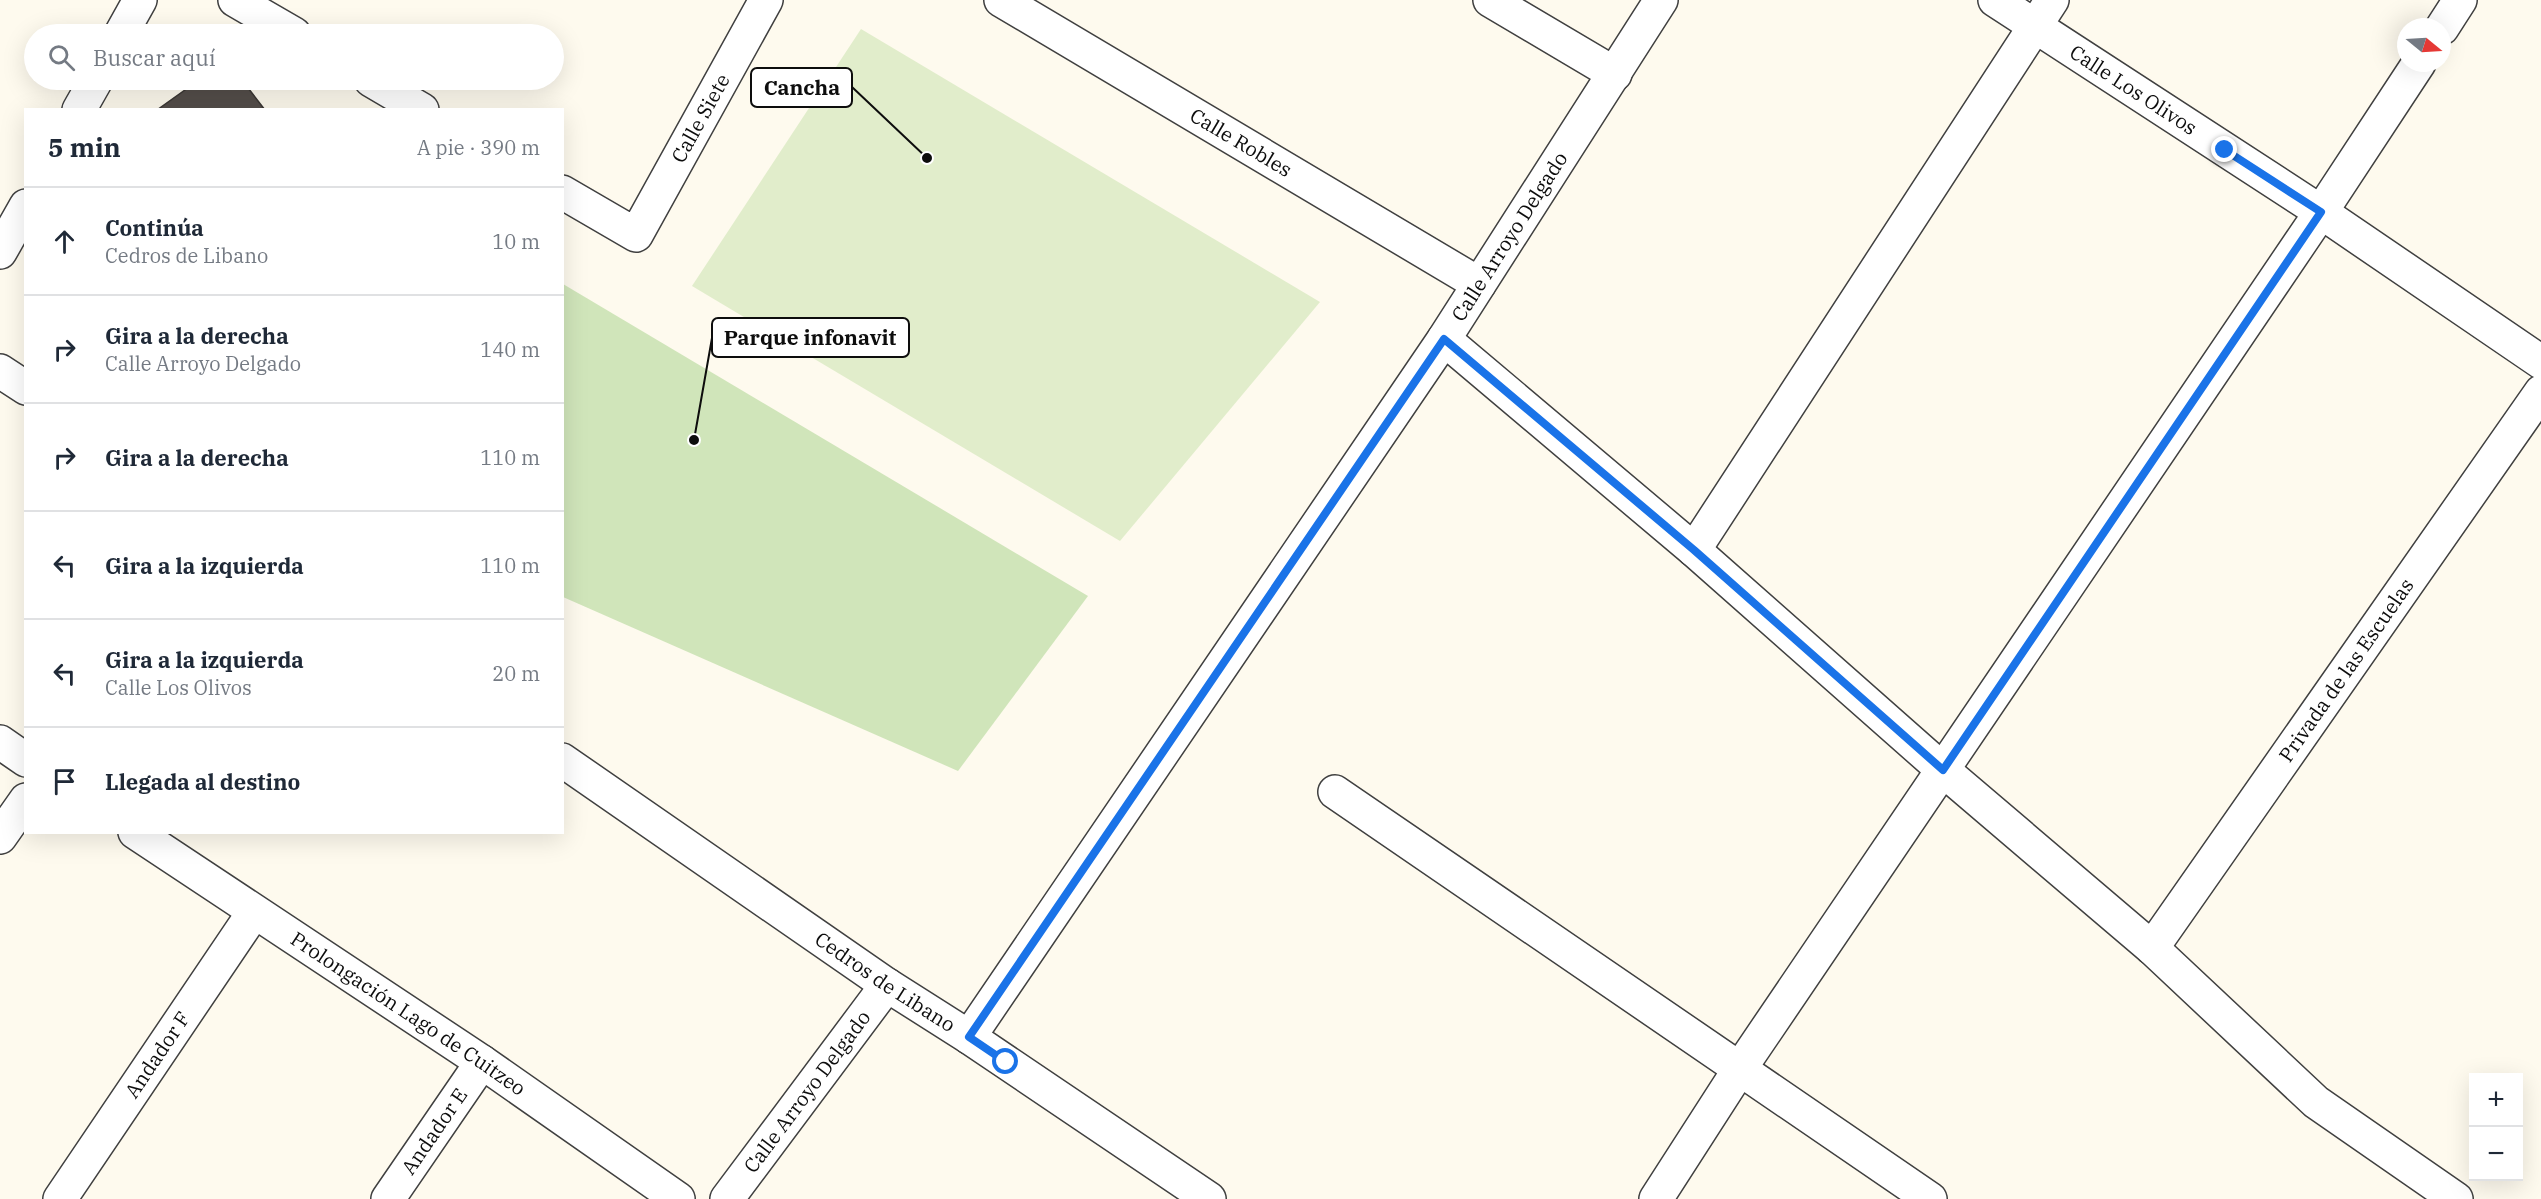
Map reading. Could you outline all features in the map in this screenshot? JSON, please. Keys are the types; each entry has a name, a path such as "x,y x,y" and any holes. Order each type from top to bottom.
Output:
{"street":[{"path":"127,24 140,0"},
{"path":"235,0 277,24"},
{"name":"Calle Robles","path":"1001,0 1479,284"},
{"path":"1490,0 1615,74"},
{"name":"Calle Arroyo Delgado","path":"969,1037 1444,339 1661,0"},
{"name":"Calle Los Olivos","path":"1995,0 2043,13 2321,212 2541,362"},
{"path":"2448,18 2460,0"},
{"name":"Calle Siete","path":"564,193 636,235 755,4"},
{"path":"1694,550 2043,13"},
{"path":"1656,1199 1739,1070 2321,212 2413,72"},
{"path":"80,108 90,90"},
{"path":"388,90 419,108"},
{"path":"0,252 24,210"},
{"path":"1444,339 1694,550 1943,770 2152,948 2316,1102 2456,1199"},
{"path":"0,370 24,387"},
{"name":"Privada de las Escuelas","path":"2152,948 2541,392"},
{"path":"0,742 24,759"},
{"name":"Cedros de Libano","path":"564,761 888,985 1209,1199"},
{"path":"1335,792 1930,1199"},
{"path":"0,837 24,803"},
{"name":"Prolongación Lago de Cuitzeo","path":"138,834 482,1062 678,1199"},
{"name":"Andador F","path":"60,1199 254,912"},
{"name":"Calle Arroyo Delgado","path":"727,1199 888,985"},
{"name":"Andador E","path":"388,1199 482,1062"}],"green space":[{"path":"861,29 1320,302 1120,541 692,286"},
{"path":"564,285 1088,596 958,771 564,597"}],"building":[{"path":"185,90 250,90 263,108 160,108"}],"place":[{"name":"Cancha","path":"927,158"},
{"name":"Parque infonavit","path":"694,440"}],"route":[{"path":"1006,1062 969,1037 1444,339 1694,550 1943,770 2321,212 2225,150"}]}
